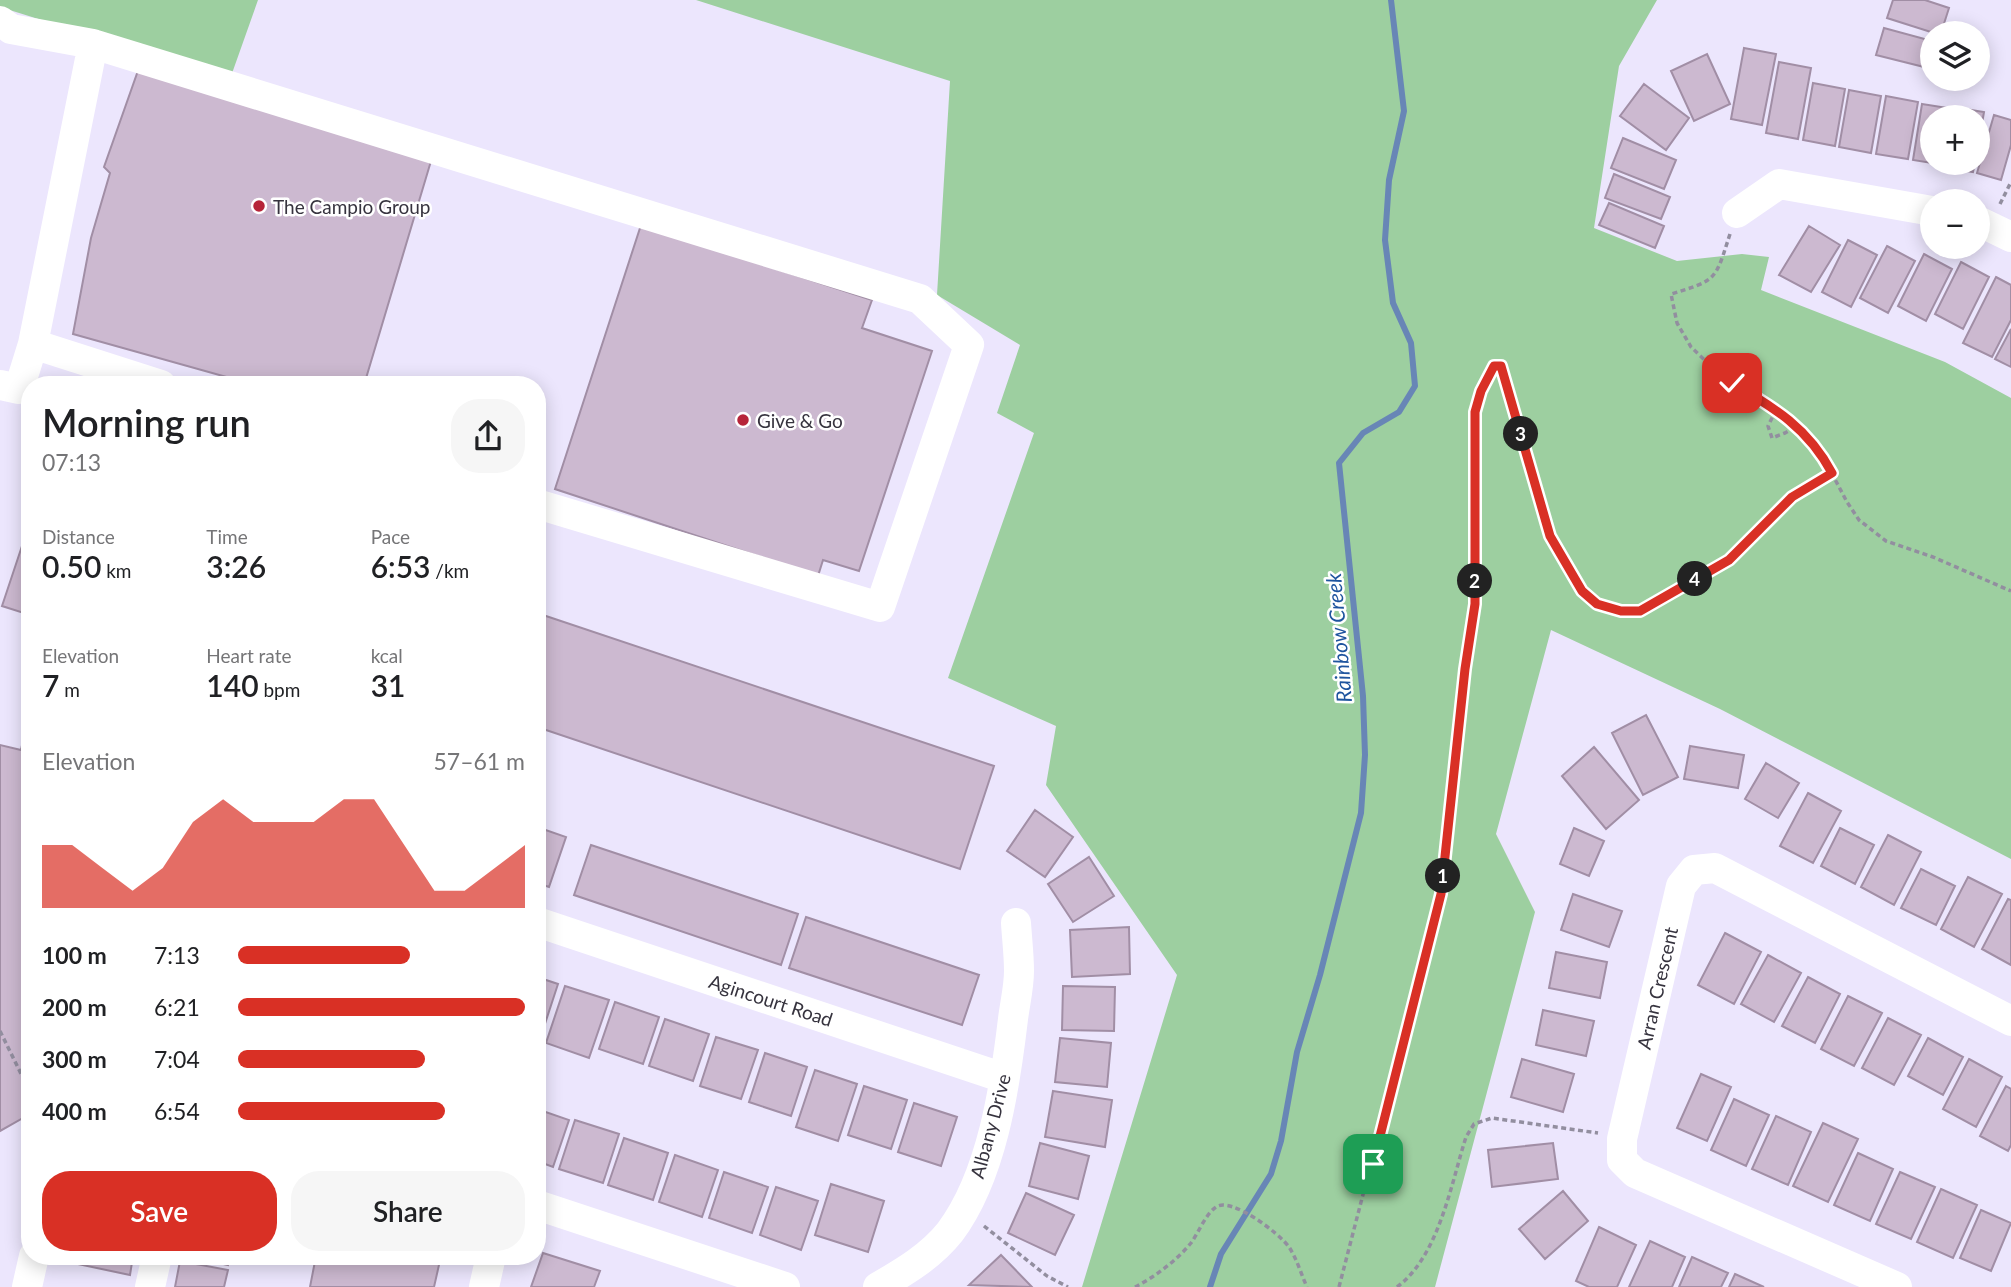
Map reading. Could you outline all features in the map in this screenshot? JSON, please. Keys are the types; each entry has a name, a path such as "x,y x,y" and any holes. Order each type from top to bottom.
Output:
{"street":[{"path":"0,21 11,29 93,44 920,299 969,345 880,607 546,507"},
{"path":"23,376 33,344 93,44"},
{"path":"1737,214 1779,184 1920,209"},
{"path":"1990,213 2011,237"},
{"path":"33,344 133,376"},
{"path":"0,385 19,389 21,383"},
{"name":"Arran Crescent","path":"1897,1287 1635,1173 1622,1160 1622,1139 1681,886 1694,870 1715,868 2011,1021"},
{"name":"Albany Drive","path":"878,1287 930,1253 957,1221 983,1163 1004,1078 1019,974 1016,923"},
{"name":"Agincourt Road","path":"546,925 1004,1078"},
{"path":"546,1208 744,1281 785,1287"},
{"path":"27,1287 32,1265"},
{"path":"150,1287 154,1265"},
{"path":"484,1287 489,1265"}],"path":[{"path":"1990,211 2011,182"},
{"path":"1737,214 1714,277 1703,285 1671,294 1677,323 1691,347 1732,383 1797,426 1822,455 1859,520 1886,541 1933,557 2011,591"},
{"path":"1339,1287 1441,894 1465,669 1475,604 1475,412 1490,372 1494,366 1501,366 1550,536 1582,591 1597,604 1621,611 1640,611 1729,560 1792,497 1832,473"},
{"path":"1776,410 1768,426 1772,438 1797,426"},
{"path":"0,1031 21,1074"},
{"path":"1397,1287 1419,1264 1436,1232 1466,1137 1474,1124 1492,1118 1606,1135"},
{"path":"1135,1287 1154,1276 1190,1244 1214,1208 1221,1205 1234,1207 1266,1225 1282,1238 1290,1248 1307,1287"},
{"path":"984,1226 1047,1276 1068,1287"}],"green space":[{"path":"0,0 258,0 230,79 0,7"},
{"path":"696,0 1657,0 1619,66 1594,228 1677,261 1742,254 1769,257 1761,290 1945,362 2011,398 2011,859 1720,709 1551,630 1496,834 1535,912 1435,1287 1082,1287 1177,975 1046,785 1056,726 948,678 1034,433 997,413 1020,345 937,295 950,81"}],"building":[{"path":"1893,0 1925,0 1949,8 1945,21 1920,21 1920,29 1887,18"},
{"path":"1884,28 1920,38 1920,66 1876,55"},
{"path":"1744,48 1776,54 1762,125 1731,119"},
{"path":"1707,54 1730,104 1694,121 1671,71"},
{"path":"1779,62 1811,68 1798,139 1766,133"},
{"name":"The Campio Group","path":"140,65 434,151 367,376 223,376 73,334 91,238 110,173 104,167"},
{"path":"1813,83 1845,89 1835,146 1803,140"},
{"path":"1644,84 1689,118 1666,150 1620,116"},
{"path":"1849,90 1881,96 1871,153 1839,147"},
{"path":"1886,96 1918,102 1908,159 1876,154"},
{"path":"1994,115 2011,120 2011,145 2001,180 1984,175 1990,175 1990,129"},
{"path":"1920,116 1920,161 1913,160"},
{"path":"1623,138 1676,160 1664,189 1611,168"},
{"path":"1614,174 1670,197 1661,219 1605,198"},
{"path":"1609,203 1664,226 1655,248 1599,225"},
{"name":"Give & Go","path":"641,225 872,300 862,328 932,351 859,571 823,560 818,576 555,489"},
{"path":"1809,226 1840,245 1811,292 1779,275"},
{"path":"1848,240 1877,255 1851,307 1822,292"},
{"path":"1887,246 1915,261 1888,313 1860,298"},
{"path":"1922,259 1933,259 1952,269 1926,321 1898,306"},
{"path":"1961,262 1989,277 1963,329 1935,314"},
{"path":"1996,277 2011,285 2011,320 1992,357 1963,343"},
{"path":"2011,329 2011,367 1995,359"},
{"path":"21,549 21,612 2,606"},
{"path":"546,616 994,766 960,869 546,730"},
{"path":"1646,715 1678,777 1643,795 1612,733"},
{"path":"0,745 21,750 21,1119 0,1131"},
{"path":"1690,746 1744,755 1738,788 1684,779"},
{"path":"1594,747 1639,800 1606,829 1562,776"},
{"path":"1766,763 1799,783 1778,818 1745,799"},
{"path":"1808,793 1841,811 1813,863 1780,846"},
{"path":"1035,810 1073,837 1045,877 1007,851"},
{"path":"1574,828 1604,841 1589,876 1560,864"},
{"path":"1840,828 1874,845 1855,884 1821,866"},
{"path":"546,830 566,837 549,887 546,886"},
{"path":"1888,835 1921,852 1894,905 1861,887"},
{"path":"591,845 798,914 781,965 574,895"},
{"path":"1089,857 1114,896 1073,922 1048,884"},
{"path":"1921,869 1955,886 1936,925 1901,908"},
{"path":"1968,877 2002,894 1974,947 1941,929"},
{"path":"1573,894 1622,911 1609,947 1561,930"},
{"path":"2008,899 2011,900 2011,965 1982,949"},
{"path":"806,917 979,975 962,1025 789,968"},
{"path":"1129,927 1130,974 1072,977 1070,930"},
{"path":"1725,933 1761,952 1734,1004 1698,985"},
{"path":"1556,952 1607,962 1600,998 1549,988"},
{"path":"1768,955 1801,973 1774,1022 1741,1004"},
{"path":"1808,977 1840,994 1815,1043 1782,1026"},
{"path":"546,980 558,984 546,1021"},
{"path":"565,986 609,1000 589,1058 546,1043"},
{"path":"1063,986 1115,987 1114,1031 1062,1030"},
{"path":"1848,996 1882,1013 1854,1066 1821,1049"},
{"path":"615,1002 659,1017 643,1064 599,1049"},
{"path":"1543,1010 1594,1021 1586,1056 1536,1045"},
{"path":"1888,1018 1921,1035 1894,1085 1862,1068"},
{"path":"665,1019 709,1034 693,1081 649,1066"},
{"path":"716,1037 758,1050 741,1099 700,1086"},
{"path":"1060,1038 1111,1043 1107,1087 1055,1082"},
{"path":"1928,1038 1963,1057 1943,1095 1908,1076"},
{"path":"765,1053 807,1067 791,1116 749,1102"},
{"path":"1522,1059 1574,1074 1563,1112 1511,1097"},
{"path":"1969,1059 2002,1077 1976,1127 1943,1109"},
{"path":"815,1070 857,1084 838,1141 796,1127"},
{"path":"1701,1074 1731,1087 1707,1141 1677,1128"},
{"path":"864,1086 907,1100 891,1149 848,1135"},
{"path":"2006,1086 2011,1089 2011,1145 2008,1151 1980,1136"},
{"path":"1053,1091 1112,1100 1105,1147 1045,1137"},
{"path":"1734,1099 1769,1115 1746,1166 1711,1150"},
{"path":"914,1103 957,1117 941,1166 898,1152"},
{"path":"546,1112 569,1120 553,1167 546,1164"},
{"path":"1776,1116 1811,1132 1788,1185 1752,1169"},
{"path":"575,1120 619,1134 603,1183 559,1169"},
{"path":"1823,1123 1858,1139 1828,1202 1793,1186"},
{"path":"624,1138 668,1153 653,1200 608,1185"},
{"path":"1040,1143 1089,1156 1078,1199 1029,1186"},
{"path":"1553,1143 1558,1179 1492,1187 1488,1150"},
{"path":"1858,1153 1893,1169 1870,1221 1834,1205"},
{"path":"675,1155 718,1170 702,1217 659,1202"},
{"path":"724,1172 768,1187 752,1233 709,1218"},
{"path":"1900,1172 1935,1187 1911,1239 1876,1224"},
{"path":"831,1184 884,1201 868,1252 815,1235"},
{"path":"776,1187 818,1201 801,1250 760,1235"},
{"path":"1941,1189 1977,1205 1953,1258 1917,1242"},
{"path":"1563,1191 1588,1221 1545,1259 1519,1229"},
{"path":"1026,1193 1074,1215 1055,1255 1008,1233"},
{"path":"1981,1210 2011,1223 1991,1271 1960,1258"},
{"path":"1599,1227 1636,1245 1617,1287 1589,1287 1576,1281"},
{"path":"1650,1241 1685,1257 1672,1287 1629,1287"},
{"path":"546,1254 600,1271 594,1287 531,1287 539,1265 546,1265"},
{"path":"1001,1255 1032,1287 969,1285"},
{"path":"1692,1257 1728,1273 1721,1287 1679,1287"},
{"path":"82,1265 132,1265 130,1275"},
{"path":"179,1265 201,1265 228,1270 224,1287 175,1287"},
{"path":"314,1265 439,1265 434,1287 310,1287"},
{"path":"1735,1274 1764,1287 1729,1287"}],"waterway":[{"name":"Rainbow Creek","path":"1210,1287 1221,1254 1271,1174 1281,1141 1297,1052 1320,975 1361,813 1365,755 1363,696 1339,463 1363,433 1399,412 1415,386 1411,343 1393,303 1385,240 1389,180 1404,111 1391,0"}],"place":[{"name":"The Campio Group","path":"259,206"},
{"name":"Give & Go","path":"743,420"}],"route":[{"path":"1373,1164 1441,894 1465,669 1475,604 1475,412 1481,391 1494,366 1501,366 1550,536 1582,591 1597,604 1621,611 1640,611 1729,560 1792,497 1832,473 1822,455 1797,426 1732,383"}]}
